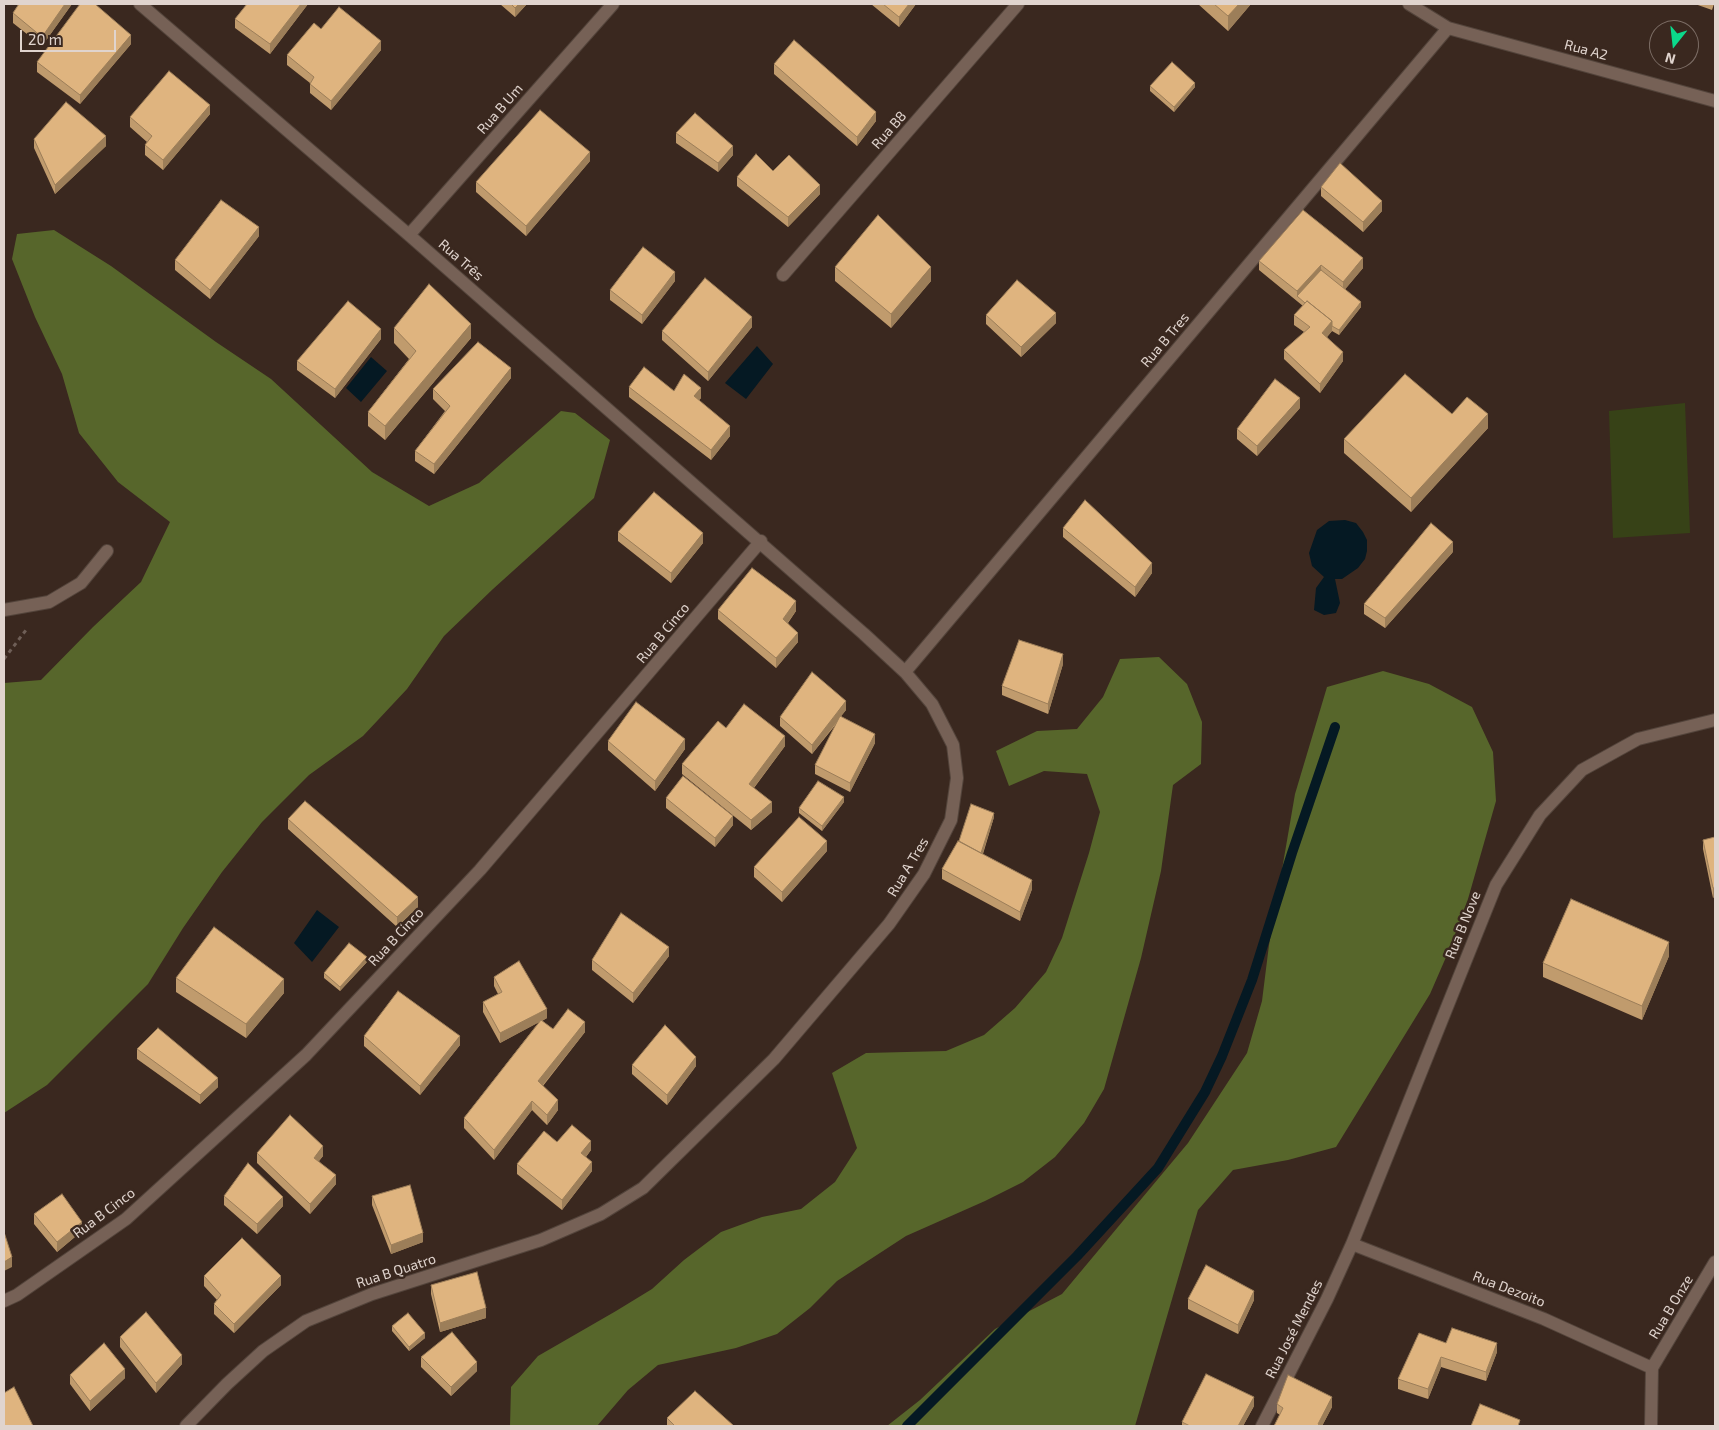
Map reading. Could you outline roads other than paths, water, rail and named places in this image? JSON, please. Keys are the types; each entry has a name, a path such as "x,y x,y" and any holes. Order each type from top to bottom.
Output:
{"street":[{"name":"Rua Três","path":"140,4 409,235 760,541"},
{"name":"Rua B Um","path":"409,235 613,4"},
{"name":"Rua B8","path":"783,276 1018,4"},
{"name":"Rua A2","path":"1409,4 1448,28 1715,102"},
{"name":"Rua B Tres","path":"905,672 1448,28"},
{"name":"Rua A Tres","path":"643,1188 774,1059 889,924 924,874 951,820 956,778 953,745 932,704 905,672 760,541"},
{"name":"Rua B Cinco","path":"4,1301 17,1295 126,1219 306,1055 480,870 760,541"},
{"path":"4,610 48,602 81,584 108,551"},
{"name":"Rua B Nove","path":"1352,1244 1496,885 1540,815 1582,770 1638,739 1715,720"},
{"name":"Rua B Quatro","path":"186,1426 226,1384 262,1351 306,1321 372,1294 541,1240 601,1214 643,1188"},
{"name":"Rua Dezoito","path":"1352,1244 1544,1319 1652,1368"},
{"name":"Rua José Mendes","path":"1262,1426 1327,1300 1352,1244"},
{"name":"Rua B Onze","path":"1652,1368 1715,1262"},
{"path":"1651,1426 1652,1368"}],"water":[{"path":"757,346 773,364 746,399 725,383"},
{"path":"371,357 387,371 361,402 346,388"},
{"path":"1345,520 1356,523 1363,532 1367,540 1367,551 1365,559 1358,568 1342,579 1335,579 1340,603 1336,613 1324,615 1314,610 1316,588 1324,577 1312,566 1309,553 1317,530 1329,521"},
{"path":"317,910 339,927 312,962 294,943"}],"waterway":[{"path":"907,1426 1077,1256 1158,1168 1205,1092 1222,1056 1252,980 1292,853 1335,727"}]}
